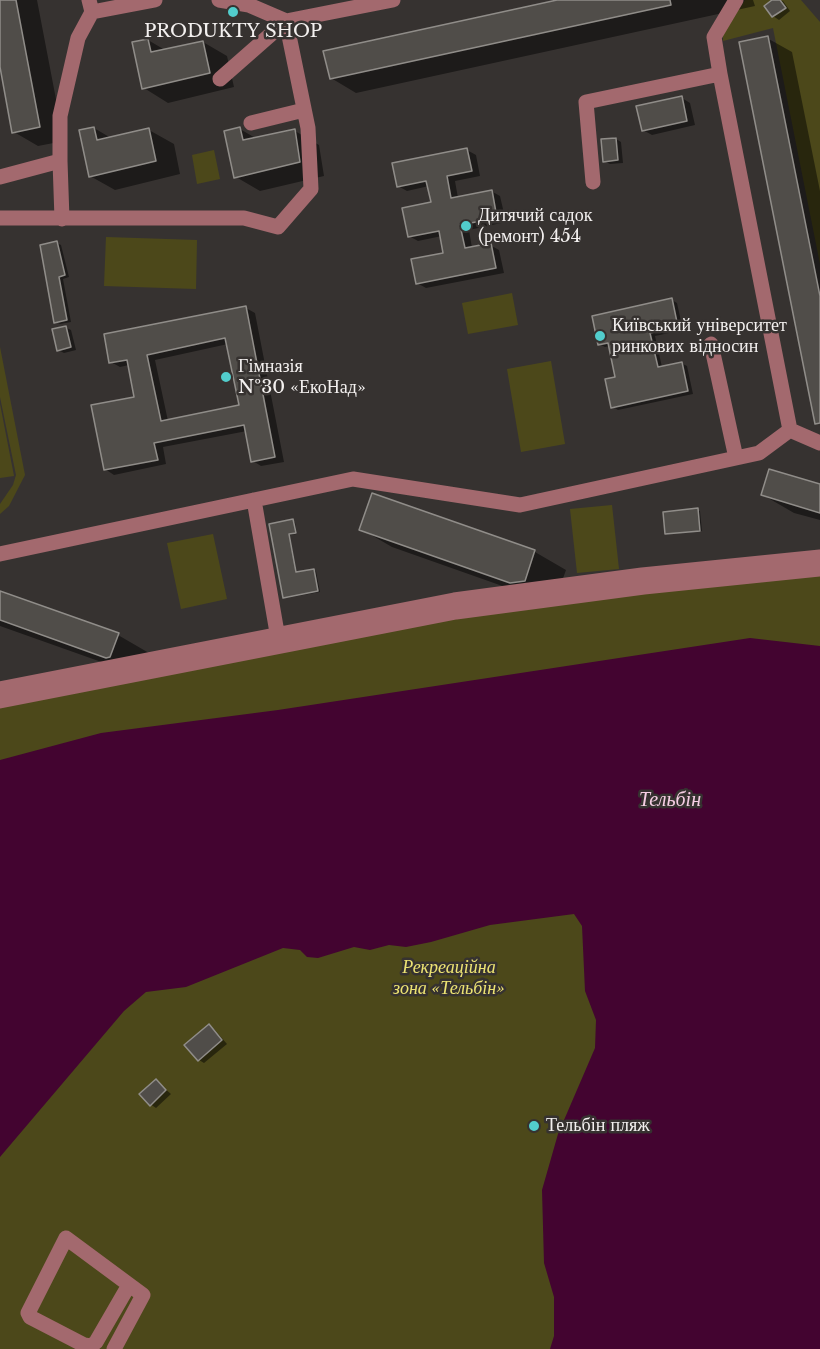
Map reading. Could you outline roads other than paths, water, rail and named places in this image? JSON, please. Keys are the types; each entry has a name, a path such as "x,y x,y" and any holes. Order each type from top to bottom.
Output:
{"lane":[{"path":"62,219 60,116 78,38 91,6 155,0"},
{"path":"219,0 249,5 286,21"},
{"path":"220,79 286,21 393,0"},
{"path":"736,0 714,37 790,430"},
{"path":"0,213 0,219 244,218 278,226 311,189 308,128 286,21"},
{"path":"593,182 586,102 720,74"},
{"path":"251,123 304,110"},
{"path":"0,177 60,161"},
{"path":"711,344 736,458"},
{"path":"790,430 820,443"},
{"path":"0,554 353,479 520,506 759,453 790,430"},
{"path":"255,500 279,641"},
{"path":"0,701 468,598 642,575 820,557"},
{"path":"0,689 456,612 644,587 820,569"},
{"path":"114,1349 143,1295 66,1238 28,1313 30,1317 39,1322 84,1345 91,1346 96,1342 129,1285"}],"water":[{"name":"Тельбін","path":"750,638 820,646 820,1349 550,1349 554,1336 554,1297 544,1263 542,1190 558,1134 595,1048 596,1020 585,991 582,926 574,914 490,925 406,947 389,945 370,950 354,947 318,958 307,957 300,950 283,948 186,987 146,992 124,1011 0,1157 0,760 101,733 278,710"}],"place":[{"name":"PRODUKTY SHOP","path":"233,12"},
{"name":"Дитячий садок (ремонт) 454","path":"466,226"},
{"name":"Київський університет ринкових відносин","path":"600,336"},
{"name":"Гімназія №30 «ЕкоНад»","path":"226,377"},
{"name":"Тельбін пляж","path":"534,1126"}],"park label":[{"name":"Рекреаційна зона «Тельбін»","path":"449,978"}]}
